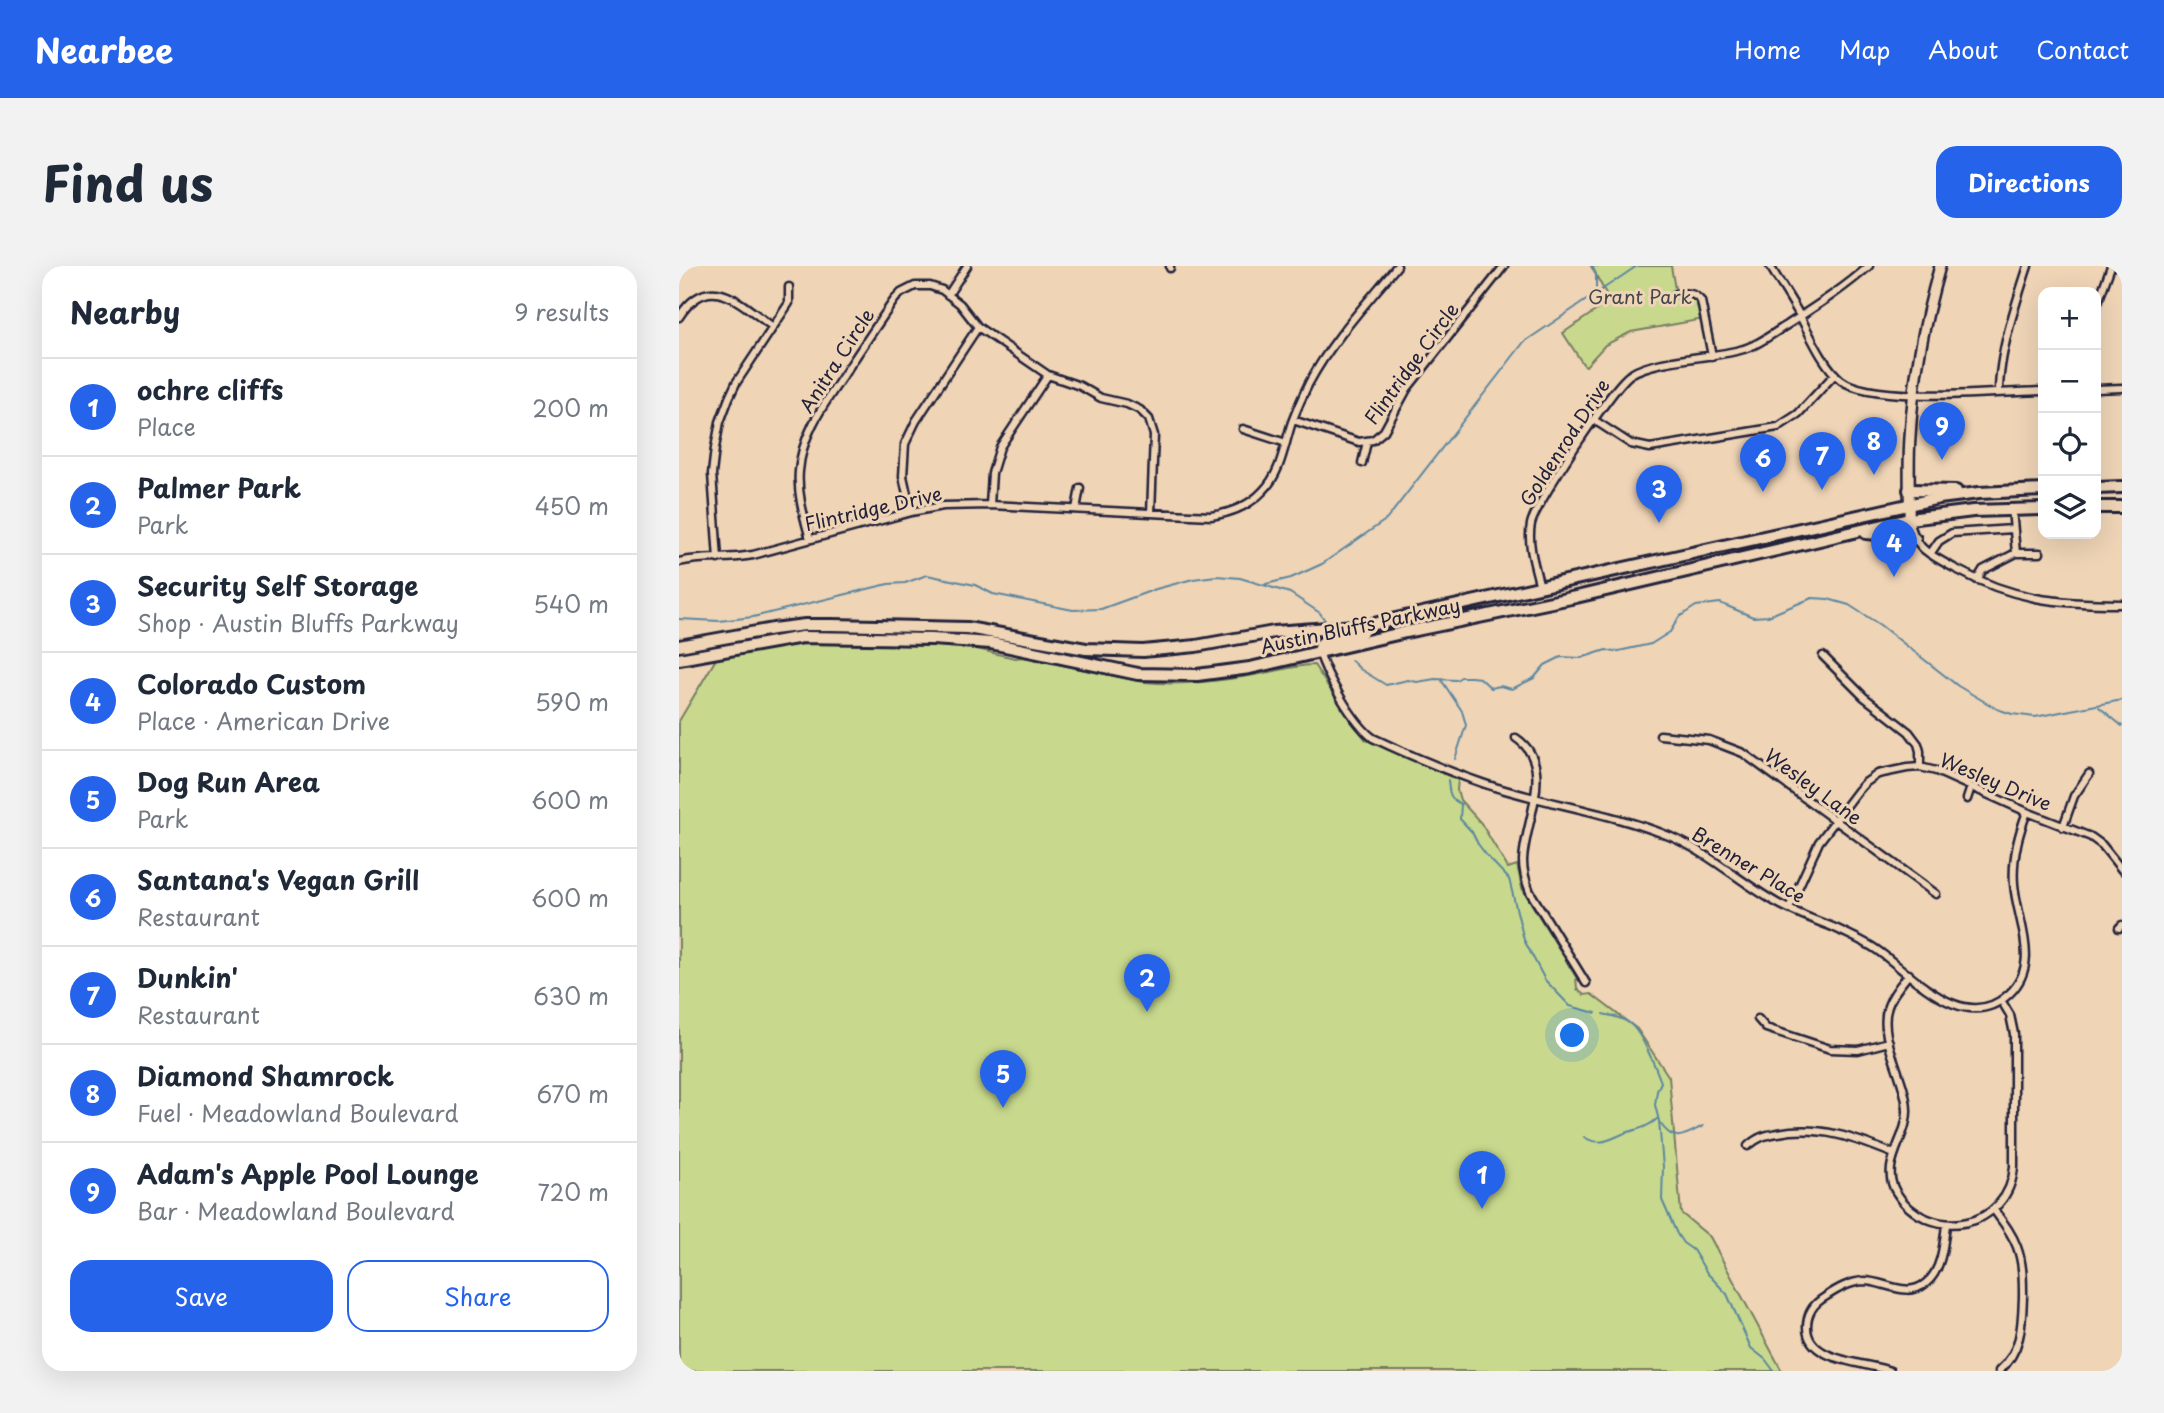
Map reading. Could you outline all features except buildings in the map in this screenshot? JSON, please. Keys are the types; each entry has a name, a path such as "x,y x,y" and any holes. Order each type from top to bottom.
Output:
{"main road":[{"path":"2101,488 2122,487"},
{"path":"1909,490 1939,489 1965,494"},
{"name":"Austin Bluffs Parkway","path":"679,646 780,628 832,625 967,628 1086,649 1143,650 1196,646 1274,632 1369,625 1910,505 1965,494 2038,490"},
{"path":"2101,507 2122,507"},
{"name":"Austin Bluffs Parkway","path":"679,659 803,638 943,639 991,643 1127,672 1181,676 1250,668 1576,597 1909,519 1973,510 2038,509"},
{"path":"1849,533 1892,534 1915,540"},
{"path":"1319,652 1325,641 1361,634 1369,625"}],"street":[{"path":"967,266 949,295 960,304 978,327 1048,374 1080,386 1101,398 1135,406 1149,419 1154,435 1151,513"},
{"name":"Flintridge Drive","path":"679,562 753,555 911,512 954,505 1211,516 1239,509 1251,502 1273,479 1293,420 1311,380 1397,266"},
{"name":"Flintridge Circle","path":"1293,420 1359,442 1378,437 1407,389 1504,266"},
{"path":"1770,266 1835,374 1850,385 1870,391 1913,394 2038,390"},
{"name":"Goldenrod Drive","path":"1540,588 1530,541 1534,512 1594,420 1631,373 1650,366 1712,356 1756,344 1839,292 1869,266"},
{"path":"1940,266 1925,326 1913,394 1909,519 1915,540 1930,554 2003,591 2072,604 2122,604"},
{"path":"1999,392 2011,322 2028,266"},
{"path":"2101,294 2111,266"},
{"name":"Anitra Circle","path":"810,539 798,481 803,446 811,425 901,293 922,285 936,287 949,295"},
{"path":"718,559 712,481 717,436 733,390 789,303 789,286"},
{"path":"679,317 691,300 713,292 729,297 773,327"},
{"path":"1676,294 1691,293 1701,301 1712,356"},
{"path":"911,512 903,477 905,444 916,421 978,327"},
{"path":"990,505 992,473 1000,447 1048,374"},
{"path":"1594,420 1631,444 1650,449 1767,429 1789,422 1835,374"},
{"path":"2101,389 2122,388"},
{"path":"1243,429 1286,443"},
{"name":"Flintridge Circle","path":"1362,463 1367,442"},
{"path":"1076,509 1080,488"},
{"path":"2012,509 2016,554"},
{"path":"1930,554 1939,541 1952,533 2013,529"},
{"path":"1977,580 1983,570 2016,554 2040,553"},
{"name":"Brenner Place","path":"1319,652 1326,673 1362,728 1373,738 1485,784 1670,836 1766,896 1867,943 1940,998 1954,1005 1976,1008 2001,1000"},
{"path":"1823,656 1875,706 1909,733 1918,744 1920,767"},
{"name":"Wesley Lane","path":"1660,735 1709,740 1735,749 1936,894"},
{"path":"1516,738 1526,745 1538,781 1523,855 1525,878 1586,983"},
{"name":"Wesley Drive","path":"1789,908 1815,849 1864,783 1896,769 1920,767 1936,771 2097,841 2122,870"},
{"path":"2063,827 2074,796 2089,774"},
{"path":"1967,799 1971,787"},
{"path":"1909,974 1888,1006 1885,1022 1907,1109 1905,1125 1894,1154 1891,1181 1902,1201 1917,1213 1946,1224 1970,1222 1994,1210 2008,1193 2014,1166 2014,1034 2010,1015 2001,1000 2023,976 2027,961 2014,871 2017,842 2027,812"},
{"path":"1758,1019 1766,1028 1831,1049 1858,1050 1889,1042"},
{"path":"1748,1146 1764,1136 1794,1130 1821,1130 1861,1140 1894,1154"},
{"path":"1994,1210 2015,1243 2023,1277 2020,1338 2010,1359 1999,1371"},
{"path":"1890,1371 1830,1356 1818,1350 1807,1335 1808,1316 1819,1300 1851,1283 1871,1282 1903,1290 1922,1286 1931,1278 1938,1263 1946,1224"}],"green space":[{"name":"Grant Park","path":"1591,266 1671,266 1675,289 1670,292 1671,297 1696,298 1704,319 1631,332 1605,345 1586,366 1563,333 1610,301"},
{"path":"815,643 966,646 1015,658 1024,657 1159,683 1216,681 1314,665 1366,740 1458,780 1460,800 1481,823 1508,868 1517,865 1522,888 1576,977 1577,989 1584,995 1591,994 1637,1029 1669,1077 1681,1213 1710,1237 1782,1371 679,1371 679,721 716,659"}],"waterway":[{"path":"1592,266 1596,274 1596,292"},
{"path":"1266,584 1291,578 1322,564 1387,519 1524,342 1637,266"},
{"path":"679,619 719,621 753,617 888,584 905,583 927,575 975,585 993,594 1073,610 1101,609 1156,589 1216,576 1240,578 1290,593 1320,613 1326,622"},
{"path":"1351,660 1386,685 1408,680 1417,682 1471,677 1480,678 1491,688 1500,686 1512,689 1534,678 1545,665 1561,657 1581,658 1606,650 1614,652 1651,644 1670,632 1679,617 1696,606 1720,603 1753,617 1768,616 1812,598 1849,605 1880,625 1958,686 1997,709 2012,714 2035,717 2122,700"},
{"path":"1442,681 1462,711 1466,725 1455,759"},
{"path":"2099,707 2122,726"},
{"path":"1448,780 1450,795 1461,804 1460,819 1487,856 1509,879 1524,940 1545,980 1570,1006 1596,1013"},
{"path":"1603,1014 1623,1019 1634,1027 1648,1050 1661,1082 1655,1105 1663,1167 1662,1200 1677,1234 1727,1294 1751,1348 1765,1359 1774,1371"},
{"path":"1584,1137 1597,1142 1603,1141 1657,1119"},
{"path":"1660,1123 1675,1136 1685,1135 1703,1126"}],"place":[{"name":"Adam's Apple Pool Lounge","path":"1942,460"},
{"name":"Diamond Shamrock","path":"1874,475"},
{"name":"Dunkin'","path":"1822,490"},
{"name":"Santana's Vegan Grill","path":"1763,492"},
{"name":"Security Self Storage","path":"1659,523"},
{"name":"Colorado Custom","path":"1894,577"},
{"name":"Palmer Park","path":"1147,1012"},
{"name":"Dog Run Area","path":"1003,1108"},
{"name":"ochre cliffs","path":"1482,1209"}]}
